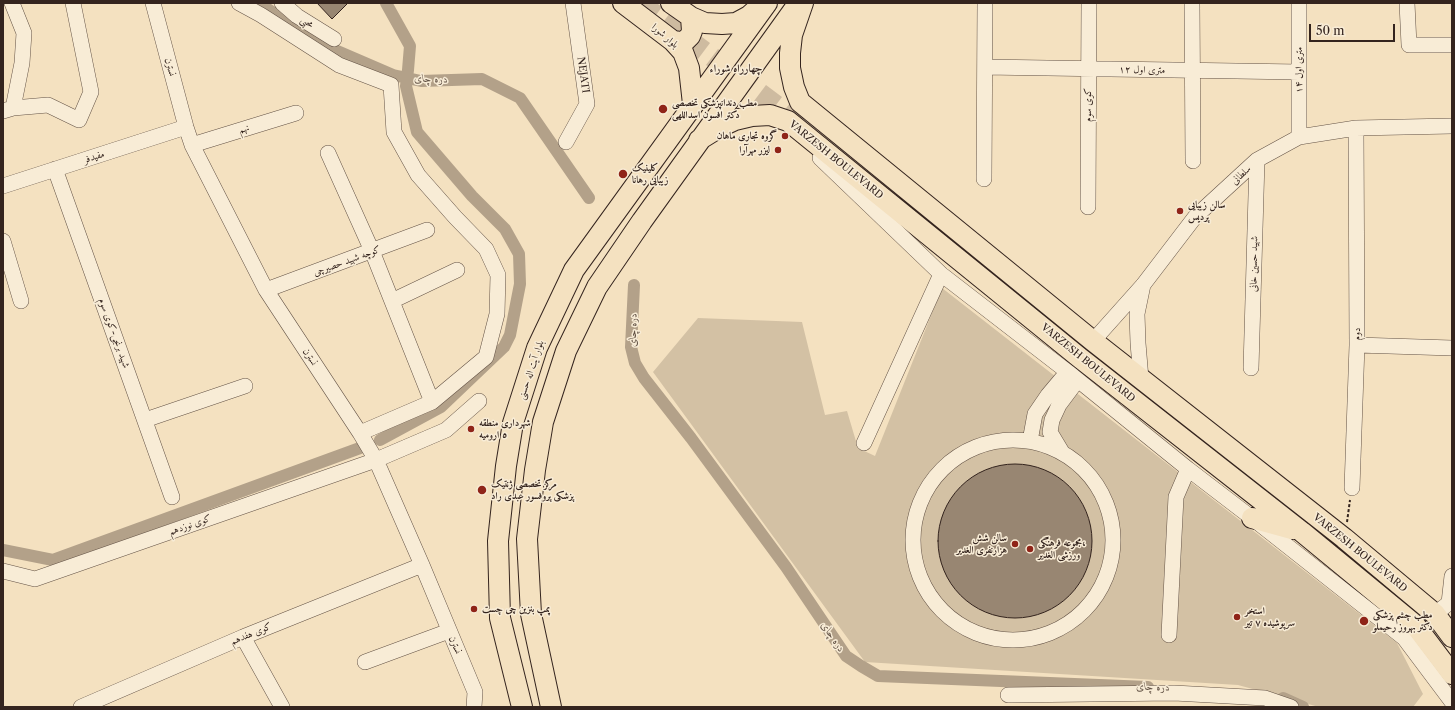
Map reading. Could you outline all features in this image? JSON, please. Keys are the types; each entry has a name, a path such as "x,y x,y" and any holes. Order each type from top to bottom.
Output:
{"main road":[{"name":"بلوار شورا","path":"623,3 673,41 683,52 689,68 693,104"},
{"path":"671,3 691,17 705,23 722,24 736,23 749,16 765,3"},
{"name":"بلوار آیت اله حسنی","path":"522,707 500,618 498,541 506,466 513,423 537,348 574,270 765,3"},
{"path":"551,707 531,614 527,539 543,422 566,351 596,287 731,96 799,3"},
{"path":"800,102 794,87 790,68 790,53 792,35 803,3"},
{"path":"673,41 685,41 690,36 692,30 691,17"},
{"path":"739,40 760,56"},
{"path":"710,81 731,96"},
{"path":"788,121 784,115 786,105 794,100 800,102"},
{"name":"VARZESH BOULEVARD","path":"800,102 1141,379 1344,538 1445,608 1452,637"},
{"name":"VARZESH BOULEVARD","path":"700,140 720,126 735,120 752,116 770,115 788,121 809,137 1077,367 1302,532 1415,625 1452,674"},
{"path":"1252,518 1302,532"}],"street":[{"path":"12,3 24,33 22,63 8,109 48,105 79,120 91,92 73,3"},
{"name":"نسترن","path":"153,3 192,145 266,290 360,433 376,460 475,692 474,707"},
{"path":"239,3 262,15 339,65 391,85 394,132 418,175 486,249 498,275 497,314 486,357 432,402 360,433"},
{"name":"محبی","path":"282,3 297,16 334,39"},
{"name":"NEJATI","path":"566,142 587,104 573,3"},
{"path":"984,179 986,3"},
{"name":"کوی سوم","path":"1088,207 1089,3"},
{"path":"1192,3 1193,161"},
{"name":"۱۴ متری اول","path":"1299,138 1300,3"},
{"path":"1407,3 1409,45 1452,45"},
{"name":"۱۲ متری اول","path":"985,67 1299,72"},
{"name":"نهم","path":"192,145 296,113"},
{"name":"سلطانی","path":"1093,341 1143,286 1195,217 1257,160 1299,138 1356,128 1452,126"},
{"name":"مفیدفر","path":"3,186 186,127"},
{"name":"دوم","path":"1352,488 1357,345 1356,128"},
{"path":"809,137 810,148 941,274 1077,367 1188,469 1404,638 1447,701"},
{"path":"328,153 372,251 432,402"},
{"name":"شهید حسین خانی","path":"1252,368 1257,160"},
{"name":"شهید برنجی-کوی سوم","path":"55,169 172,497"},
{"name":"کوچه شهید حصیرچی","path":"266,290 427,230"},
{"path":"3,241 21,301"},
{"path":"392,301 457,270"},
{"path":"864,443 941,274"},
{"path":"1141,379 1137,314 1143,286"},
{"path":"1357,345 1452,348"},
{"path":"1030,441 1035,414 1064,376 1077,367"},
{"path":"1062,452 1050,432 1052,420 1059,405 1074,385 1077,367"},
{"path":"145,420 245,386"},
{"name":"کوی نوزدهم","path":"3,571 35,579 376,460 446,430 479,401"},
{"path":"997,440 1030,441 1062,452 1088,473 1106,501 1113,534 1110,567 1095,597 1072,621 1042,637 1009,641 977,635 948,618 927,593 915,562 913,530 922,498 940,471 966,451 997,440"},
{"path":"1169,634 1176,497 1188,469"},
{"name":"کوی هفدهم","path":"81,707 243,637 422,565"},
{"path":"1445,608 1452,576"},
{"path":"365,662 449,631"},
{"path":"243,637 282,707"},
{"path":"1008,695 1174,693 1265,698 1291,707"}],"path":[{"path":"1344,538 1352,488"}],"shaded area":[{"name":"مجموعه فرهنگی، ورزشی الغدیر","path":"942,288 1397,643 1423,694 1413,707 1319,707 1238,685 865,662 653,372 698,318 802,322 825,415 847,411 858,448 875,456"}],"building":[{"path":"317,3 348,3 332,19"},
{"name":"سالن شش هزارنفری الغدیر","path":"1007,464 1023,464 1037,467 1051,473 1058,477 1074,492 1083,505 1089,519 1092,541 1089,563 1083,577 1079,584 1064,600 1051,609 1037,615 1023,618 1007,618 993,615 972,605 951,584 941,563 938,549 938,533 941,519 951,498 972,477 993,467"}],"waterway":[{"name":"دره چای","path":"259,3 314,41 393,75 421,81 482,79 520,98 589,198"},
{"path":"380,440 441,407 504,347 510,335 520,284 519,254 505,229 472,196 417,132 406,86 410,46 386,3"},
{"name":"دره چای","path":"634,285 631,347 635,363 644,378 691,438 786,567 846,656 878,676 1148,687"},
{"path":"3,550 53,560 360,448"},
{"name":"دره چای","path":"1283,698 1303,707"}],"tunnel":[{"path":"640,3 800,123"}],"place":[{"name":"مطب دندانپزشکی تخصصی دکتر افسون اسداللهی","path":"663,109"},
{"name":"گروه تجاری ماهان","path":"785,136"},
{"name":"لیزر مهرآرا","path":"778,150"},
{"name":"کلینیک زیبایی رهانا","path":"623,174"},
{"name":"سالن زیبایی پردیس","path":"1180,211"},
{"name":"شهردارى منطقه ٥ ارومیه","path":"471,429"},
{"name":"مرکز تخصصی ژنتیک پزشکی پروفسور عبدی راد","path":"482,490"},
{"name":"سالن شش هزارنفری الغدیر","path":"1015,544"},
{"name":"مجموعه فرهنگی، ورزشی الغدیر","path":"1030,549"},
{"name":"پمپ بنزین چى چست","path":"474,609"},
{"name":"استخر سرپوشیده ۷ تیر","path":"1237,617"},
{"name":"مطب چشم پزشکی دکتر بهروز رحیملو","path":"1364,621"}],"district":[{"name":"چهارراه شوراء","path":"736,69"}]}
